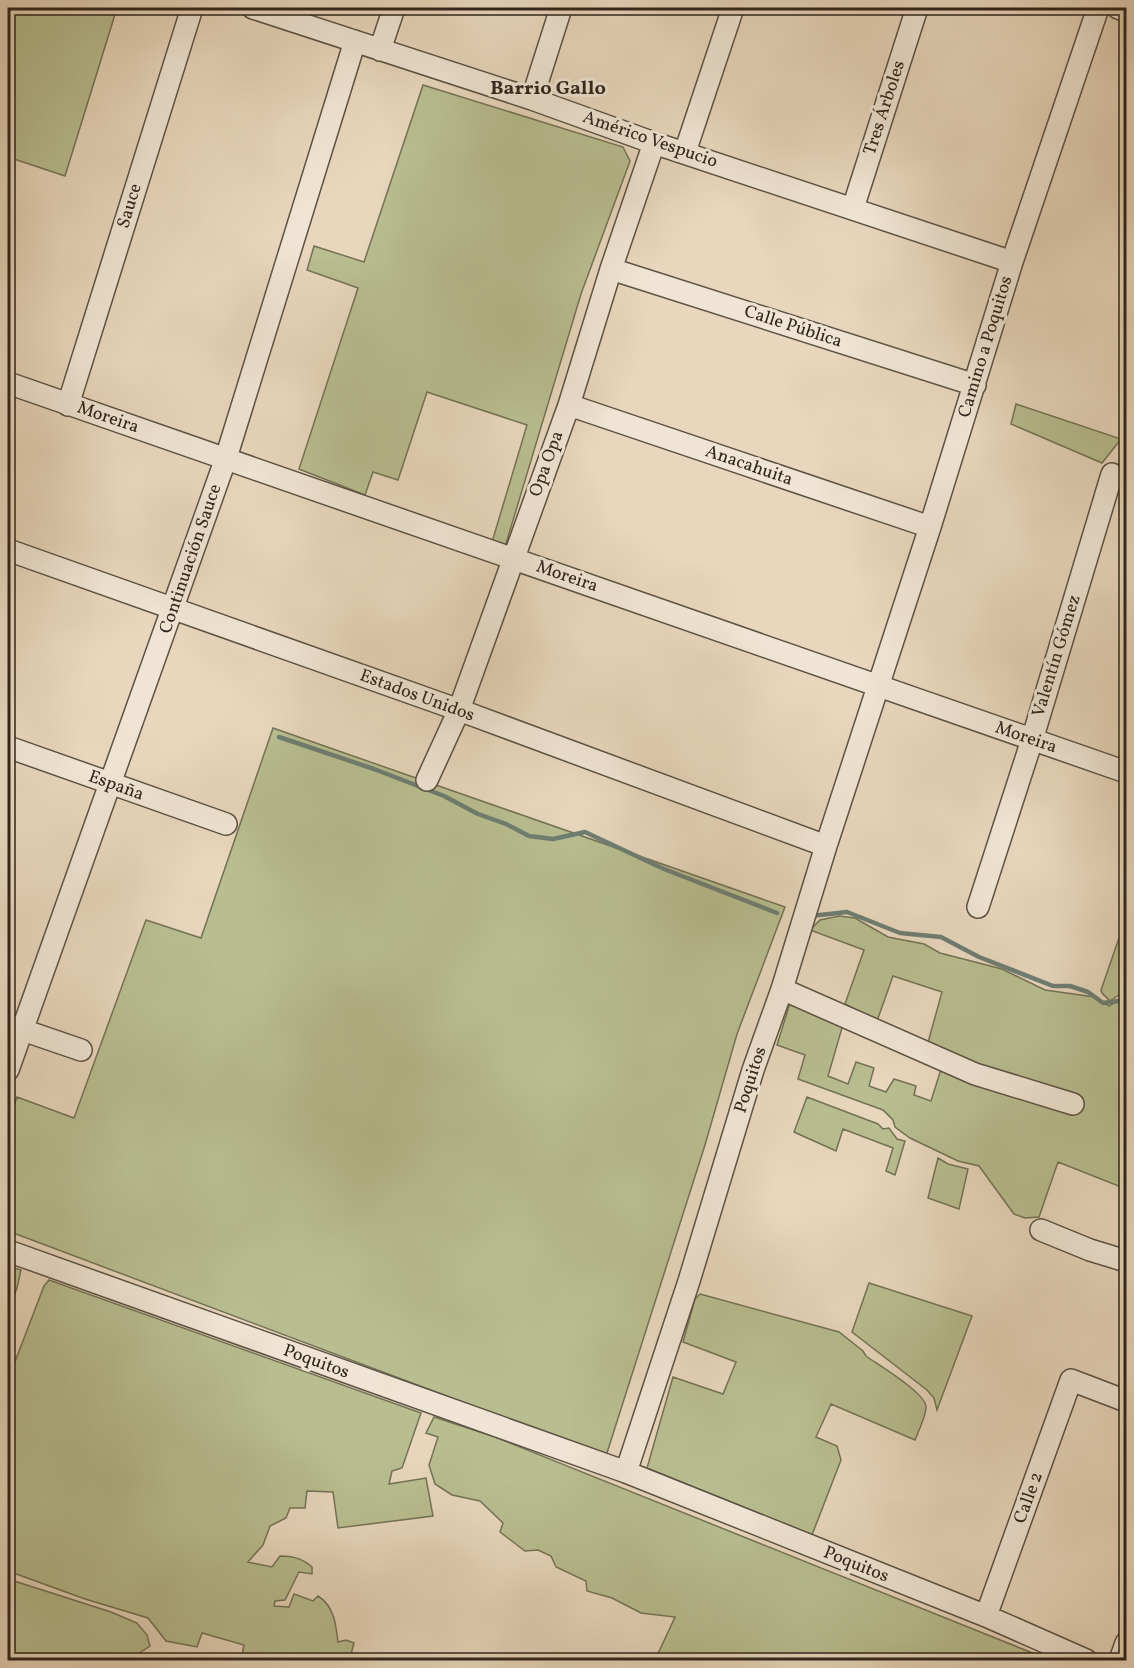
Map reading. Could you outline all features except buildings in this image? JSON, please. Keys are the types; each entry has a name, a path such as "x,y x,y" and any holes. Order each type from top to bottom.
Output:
{"street":[{"name":"Sauce","path":"68,405 192,8"},
{"name":"Américo Vespucio","path":"253,8 532,99 654,143 1012,262"},
{"path":"380,50 394,8"},
{"path":"532,99 561,8"},
{"path":"685,152 733,8"},
{"name":"Tres Árboles","path":"853,208 917,8"},
{"name":"Camino a Poquitos","path":"878,687 1012,262 1098,8"},
{"path":"1118,8 1126,11"},
{"name":"Continuación Sauce","path":"8,1070 15,1028 110,784 226,458 355,41"},
{"name":"Opa Opa","path":"427,780 459,710 569,405 611,269 654,143"},
{"name":"Calle Pública","path":"611,269 975,385"},
{"name":"Moreira","path":"8,383 1126,772"},
{"name":"Anacahuita","path":"569,405 930,527"},
{"name":"Valentín Gómez","path":"978,907 1032,740 1112,474"},
{"name":"Estados Unidos","path":"8,550 459,710 826,846"},
{"name":"Poquitos","path":"626,1472 689,1281 753,1070 782,989 878,687"},
{"name":"España","path":"8,747 225,824"},
{"path":"782,989 975,1074 1073,1104"},
{"path":"15,1028 81,1050"},
{"path":"1041,1230 1090,1250 1126,1260"},
{"name":"Poquitos","path":"8,1251 626,1472 986,1616 1086,1660"},
{"name":"Calle 2","path":"986,1616 1071,1380 1126,1401"},
{"path":"1120,1660 1126,1643"}],"green space":[{"path":"8,8 117,8 65,176 8,157"},
{"path":"423,85 623,147 630,161 581,294 505,547 492,542 527,425 427,392 398,480 373,472 365,495 299,469 358,288 307,270 314,246 364,262"},
{"path":"1016,404 1121,439 1102,463 1011,424"},
{"path":"273,728 785,907 737,1034 705,1145 606,1456 8,1231 8,1122 17,1097 74,1118 146,920 201,938"},
{"path":"839,916 855,918 888,937 924,944 940,953 1002,969 1045,990 1095,997 1109,1006 1118,1001 1126,1002 1126,1189 1058,1162 1039,1217 1025,1218 1014,1214 979,1166 958,1161 910,1138 895,1127 893,1120 883,1110 798,1079 805,1055 777,1045 790,1003 844,1021 828,1076 848,1084 856,1062 874,1068 869,1086 886,1092 894,1079 916,1086 914,1095 931,1101 942,1066 927,1046 942,992 893,976 877,1021 845,1004 864,950 810,930 820,920"},
{"path":"1119,938 1126,939 1126,996 1119,995 1110,1001 1101,990"},
{"path":"807,1097 878,1124 883,1129 889,1128 897,1139 905,1141 895,1175 886,1171 893,1148 843,1129 836,1151 794,1132"},
{"path":"938,1158 948,1164 968,1169 959,1209 928,1198"},
{"path":"8,1266 21,1270 8,1311"},
{"path":"49,1280 421,1413 402,1468 392,1471 389,1484 426,1478 433,1516 338,1528 333,1492 307,1491 305,1508 290,1508 286,1518 270,1526 263,1545 248,1562 272,1567 280,1556 304,1561 312,1567 312,1574 299,1572 285,1600 275,1601 274,1606 289,1607 294,1594 313,1601 318,1596 331,1610 338,1642 346,1640 354,1643 351,1654 374,1657 379,1660 241,1660 244,1645 202,1633 197,1647 166,1641 148,1618 85,1599 8,1571 8,1380 44,1286"},
{"path":"869,1283 972,1316 937,1410 934,1398 927,1390 852,1332"},
{"path":"700,1294 839,1332 866,1356 911,1388 924,1402 926,1408 915,1440 831,1404 816,1437 837,1446 841,1460 812,1535 647,1468 673,1377 723,1394 736,1362 683,1342 695,1299"},
{"path":"434,1417 495,1437 1050,1660 655,1660 675,1617 641,1613 612,1598 587,1591 586,1581 556,1567 551,1556 538,1550 525,1551 500,1532 503,1523 480,1501 452,1495 435,1484 429,1465 438,1437 426,1433"},
{"path":"8,1579 111,1612 137,1623 147,1635 150,1646 129,1660 8,1660"}],"waterway":[{"path":"279,737 374,769 444,796 478,814 506,824 529,836 553,839 585,832 664,869 777,913"},
{"path":"811,916 847,912 900,933 941,937 979,957 1053,986 1070,986 1088,992 1103,1003 1126,1000"}],"district":[{"name":"Barrio Gallo","path":"548,89"}]}
